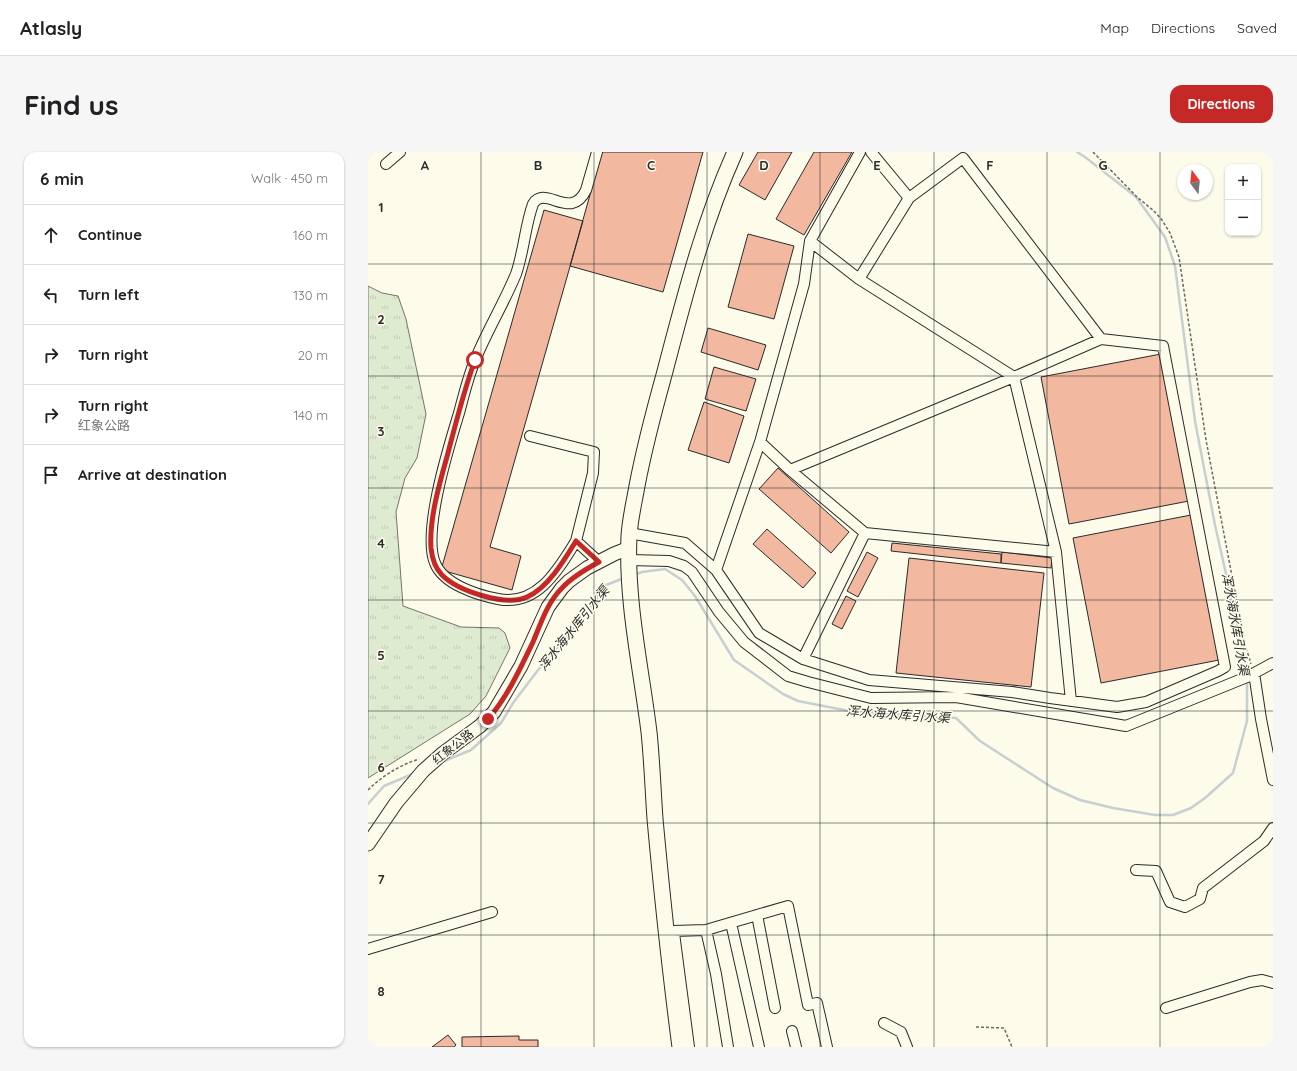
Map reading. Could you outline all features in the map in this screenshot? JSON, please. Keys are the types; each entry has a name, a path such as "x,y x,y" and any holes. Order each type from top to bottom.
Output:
{"highway":[{"path":"680,1047 670,930 655,818 649,733 630,594 629,533 637,484 674,335 710,213 735,152"}],"main road":[{"name":"红象公路","path":"368,844 409,786 433,762 480,726 494,712 521,666 543,617 554,597 569,581 587,568 599,562 629,559"}],"street":[{"path":"386,164 400,152"},
{"path":"530,436 594,452 593,473 576,541 555,572 538,590 527,598 510,601 491,598 451,582 443,576 433,559 431,532 443,473 471,372 480,348 516,272 522,254 533,204 536,199 542,197 565,204 574,204 578,202 586,190 597,152"},
{"path":"716,570 760,442 804,284 810,240 860,152"},
{"path":"871,152 909,198"},
{"path":"860,279 909,198 963,158 1101,339"},
{"path":"810,240 860,279 1014,377 1056,552 1071,701"},
{"path":"629,533 685,543 716,570 759,633 803,658 870,680 1012,692 1116,707 1146,702 1218,672 1225,667 1163,346 1101,339 1014,377 790,470"},
{"path":"760,442 790,470 865,533 1056,552"},
{"path":"803,658 865,533"},
{"path":"576,541 599,562"},
{"path":"629,559 669,561 684,566 692,572 719,612 744,642 788,676 871,698 956,697 1126,726 1251,675 1273,663"},
{"path":"1251,675 1273,780"},
{"path":"1136,870 1156,871 1170,902 1185,906 1200,899 1203,888 1264,841 1273,828"},
{"path":"689,1047 670,930 706,930 788,906 808,1005 817,1003 827,1047"},
{"path":"368,949 492,912"},
{"path":"757,915 775,1008"},
{"path":"731,922 759,1047"},
{"path":"706,930 716,974 728,1047"},
{"path":"1166,1008 1250,982 1262,980 1273,983"},
{"path":"884,1023 901,1032 907,1047"},
{"path":"792,1031 796,1047"}],"path":[{"path":"1093,152 1162,220 1170,233 1179,257 1213,480 1251,675"},
{"path":"368,790 379,780 396,769 419,759"},
{"path":"976,1027 1004,1028 1012,1047"}],"green space":[{"path":"368,286 382,293 398,296 406,319 426,414 417,458 405,478 396,512 403,606 461,627 499,628 505,633 510,648 486,696 470,714 368,778"}],"building":[{"path":"602,152 703,152 663,292 570,266"},
{"path":"758,152 792,152 765,200 739,185"},
{"path":"814,152 852,152 804,235 776,219"},
{"path":"544,210 583,221 490,547 521,556 512,590 441,570"},
{"path":"748,234 794,246 774,319 728,307"},
{"path":"708,328 766,345 758,370 701,352"},
{"path":"1161,354 1189,501 1069,524 1041,377"},
{"path":"714,367 756,379 746,411 705,399"},
{"path":"704,402 744,416 729,463 688,450"},
{"path":"778,468 849,532 831,553 759,489"},
{"path":"1191,515 1219,660 1101,683 1073,538"},
{"path":"767,529 816,573 803,588 753,544"},
{"path":"892,543 1001,554 1001,563 891,551"},
{"path":"867,552 878,558 858,597 847,591"},
{"path":"1002,552 1052,558 1051,568 1001,563"},
{"path":"909,558 1044,573 1031,687 896,673"},
{"path":"846,596 856,601 842,629 832,624"},
{"path":"448,1035 456,1045 454,1047 432,1047"},
{"path":"519,1036 519,1040 538,1040 538,1047 462,1047 462,1037"}],"waterway":[{"name":"浑水海水库引水渠","path":"1077,152 1136,197 1165,237 1175,266 1195,421 1215,525 1247,667 1247,673"},
{"name":"浑水海水库引水渠","path":"634,575 642,572 665,569 682,580 695,596 734,660 783,694 798,701 849,711 956,718 980,741 1053,788 1080,800 1113,808 1155,815 1173,815 1191,808 1205,798 1233,773 1247,721 1247,680"},
{"name":"浑水海水库引水渠","path":"442,762 471,750 501,723 513,703 538,670 584,616 606,585 624,578"},
{"name":"浑水海水库引水渠","path":"368,804 384,786 415,773"}],"route":[{"path":"475,360 455,426 432,522 431,547 433,559 437,568 443,576 460,587 491,598 510,601 527,598 535,593 555,572 576,541 599,562 587,568 569,581 554,597 543,617 521,666 499,705 488,719"}]}
